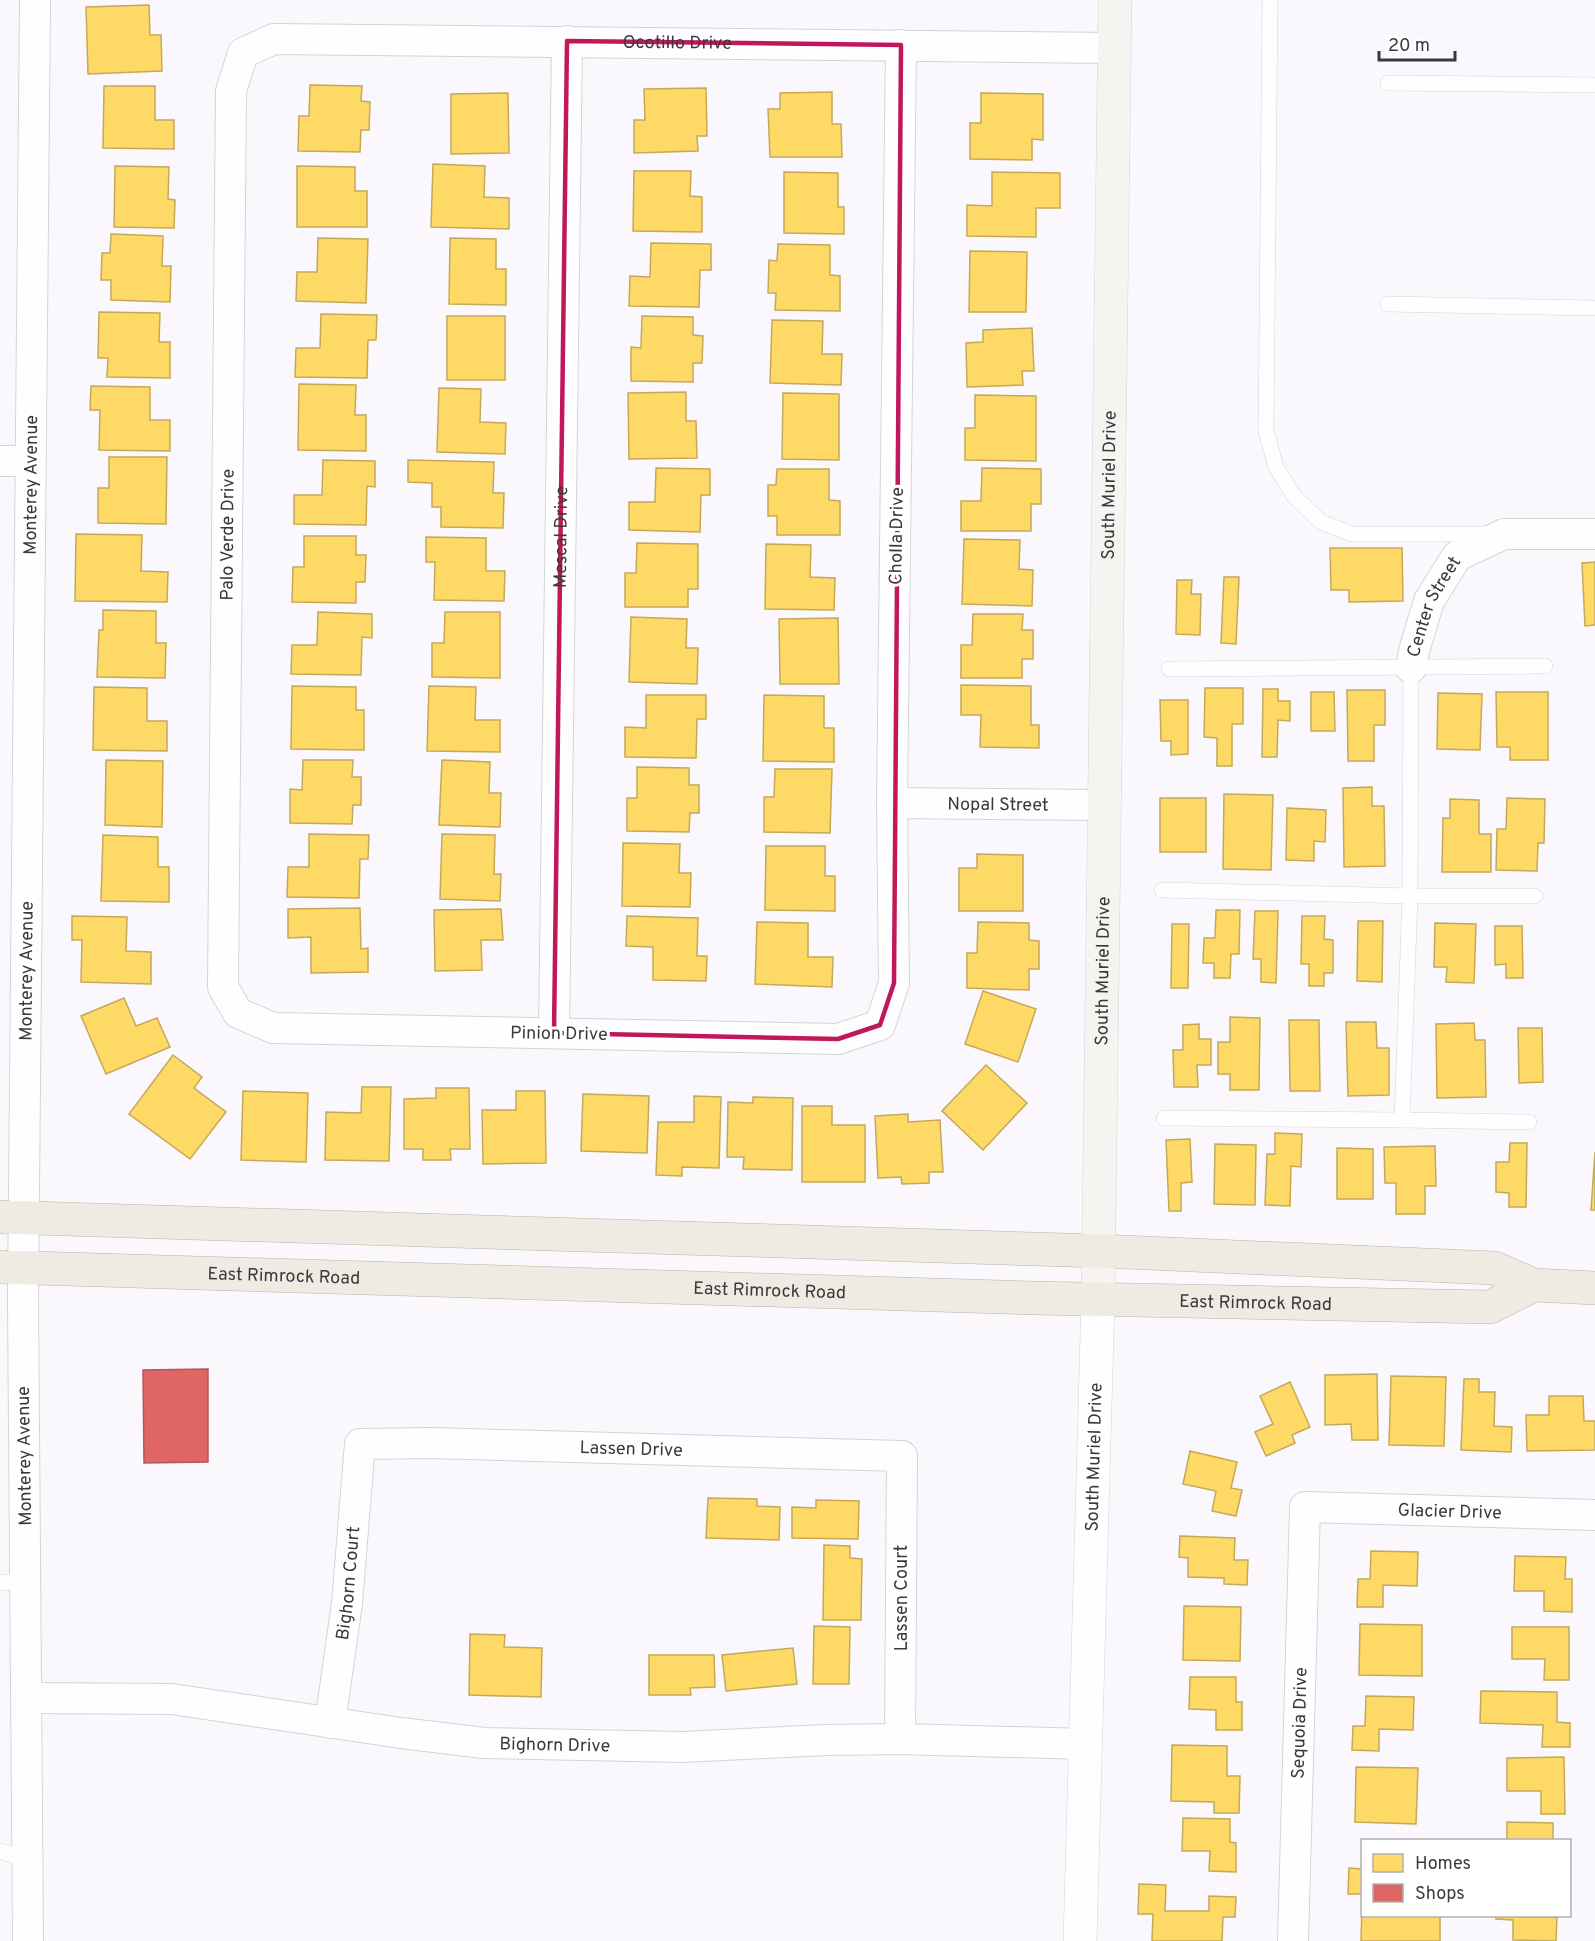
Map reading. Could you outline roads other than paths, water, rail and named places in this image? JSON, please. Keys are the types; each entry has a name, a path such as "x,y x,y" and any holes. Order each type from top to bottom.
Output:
{"main road":[{"name":"South Muriel Drive","path":"1098,1299 1115,0"},
{"name":"East Rimrock Road","path":"12,1218 1100,1251 1494,1268 1534,1285 1595,1288"},
{"name":"East Rimrock Road","path":"12,1268 1098,1299 1490,1307 1534,1285"}],"street":[{"name":"Monterey Avenue","path":"28,1941 27,1698 13,1581 12,1218 15,461 35,0"},
{"name":"Ocotillo Drive","path":"243,53 274,39 1114,48"},
{"name":"Mescal Drive","path":"554,1033 567,41"},
{"name":"Cholla Drive","path":"880,1025 894,983 892,803 901,45"},
{"name":"Palo Verde Drive","path":"238,1014 222,987 231,91 243,53"},
{"name":"Center Street","path":"1411,668 1429,601 1457,556 1504,534 1595,534"},
{"name":"Nopal Street","path":"892,803 1104,805"},
{"name":"Pinion Drive","path":"238,1014 273,1028 837,1039 880,1025"},
{"name":"South Muriel Drive","path":"1080,1941 1098,1299"},
{"name":"Lassen Drive","path":"360,1444 431,1443 902,1456"},
{"name":"Bighorn Court","path":"330,1723 346,1603 360,1444"},
{"name":"Lassen Court","path":"900,1739 902,1456"},
{"name":"Glacier Drive","path":"1305,1507 1595,1515"},
{"name":"Sequoia Drive","path":"1293,1941 1305,1507"},
{"name":"Bighorn Drive","path":"27,1698 172,1700 483,1743 682,1747 793,1741 900,1739 1086,1744"}],"lane":[{"path":"1270,0 1266,431 1276,467 1294,496 1321,522 1352,534 1504,534"},
{"path":"1388,83 1595,85"},
{"path":"1388,304 1595,308"},
{"path":"1402,1120 1410,896 1411,668 1545,666"},
{"name":"Center Street","path":"1169,669 1411,668"},
{"path":"1162,890 1410,896 1535,896"},
{"path":"1164,1118 1529,1122"},
{"path":"0,1851 28,1860"}]}
